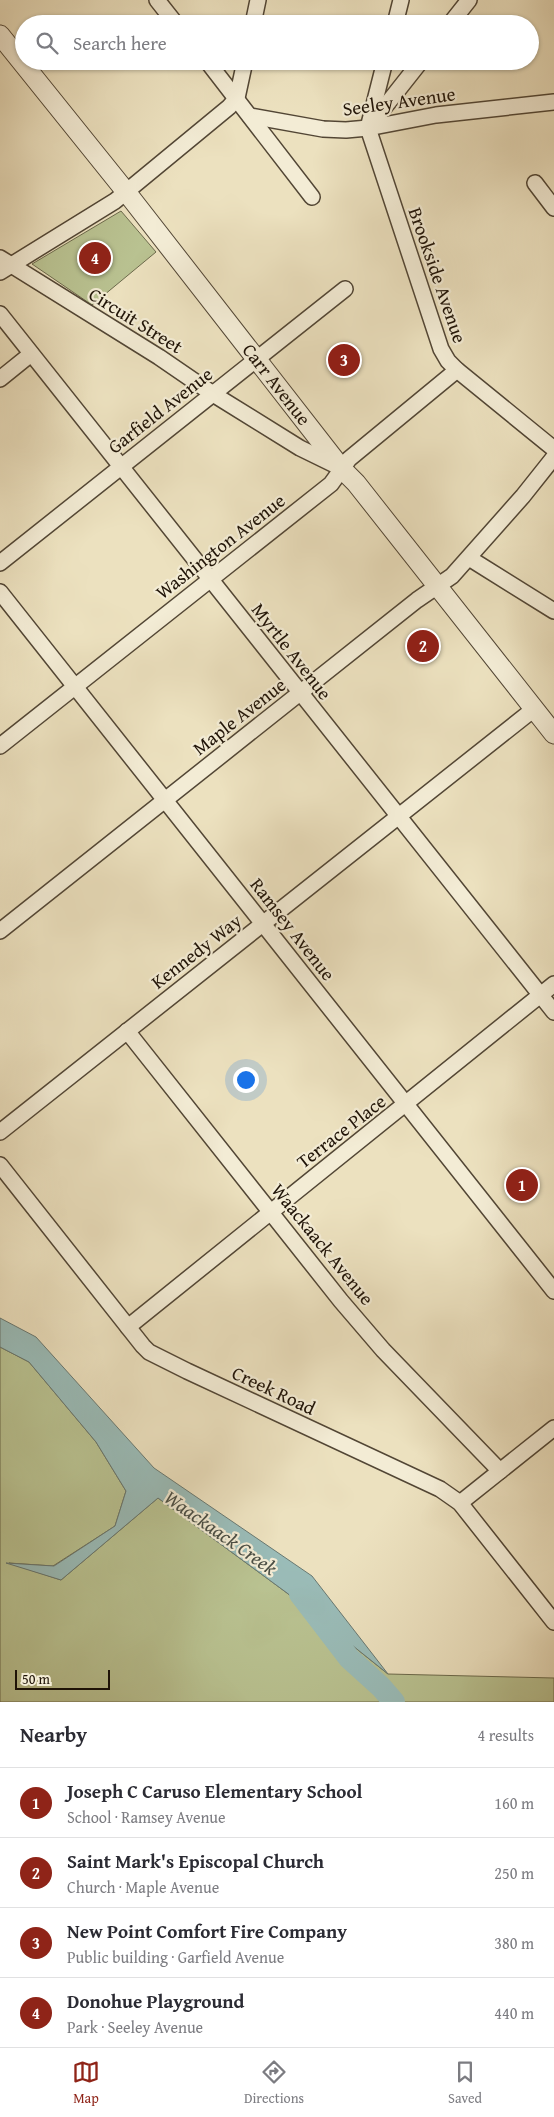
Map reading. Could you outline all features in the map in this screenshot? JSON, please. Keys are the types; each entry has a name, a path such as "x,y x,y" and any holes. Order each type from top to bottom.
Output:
{"street":[{"path":"157,0 169,15"},
{"path":"255,15 258,0"},
{"path":"397,15 401,0"},
{"path":"457,15 469,0"},
{"name":"Carr Avenue","path":"0,35 15,54"},
{"name":"Carr Avenue","path":"28,70 127,193 342,469 356,483 554,734"},
{"path":"214,70 312,198"},
{"path":"4,265 127,193 229,107 236,98 243,70"},
{"path":"368,128 383,70"},
{"path":"368,128 414,70"},
{"name":"Seeley Avenue","path":"250,116 332,130 368,128 436,115 554,102"},
{"name":"Brookside Avenue","path":"368,128 441,349 448,361 457,370 554,449"},
{"path":"535,183 554,208"},
{"name":"Circuit Street","path":"4,265 159,358 300,448 342,469"},
{"name":"Garfield Avenue","path":"0,563 344,289"},
{"name":"Myrtle Avenue","path":"0,314 554,1012"},
{"path":"0,379 31,354"},
{"name":"Washington Avenue","path":"0,746 331,484 349,459 457,370"},
{"name":"Maple Avenue","path":"0,931 300,692 436,586 452,576 554,457"},
{"path":"469,558 554,612"},
{"name":"Ramsey Avenue","path":"0,592 554,1291"},
{"name":"Kennedy Way","path":"0,1132 534,709"},
{"name":"Terrace Place","path":"128,1327 554,984"},
{"name":"Waackaack Avenue","path":"127,1031 383,1350 500,1470"},
{"name":"Creek Road","path":"0,1165 149,1352 196,1376 429,1483 460,1503 554,1622"},
{"path":"460,1503 554,1428"}],"green space":[{"path":"121,211 156,252 92,305 32,264"},
{"path":"0,1347 29,1362 96,1442 126,1491 115,1526 53,1566 9,1563 61,1580 158,1498 287,1593 388,1674 554,1678 554,1702 0,1702"}],"water":[{"path":"0,1318 36,1337 154,1468 312,1576 388,1674 287,1593 158,1498 61,1580 6,1563 54,1566 115,1526 126,1491 96,1442 29,1362 0,1347"}],"waterway":[{"name":"Waackaack Creek","path":"300,1594 349,1658 381,1687 394,1702"}],"place":[{"name":"Donohue Playground","path":"95,258"},
{"name":"New Point Comfort Fire Company","path":"344,360"},
{"name":"Saint Mark's Episcopal Church","path":"423,646"},
{"name":"Joseph C Caruso Elementary School","path":"522,1185"}]}
